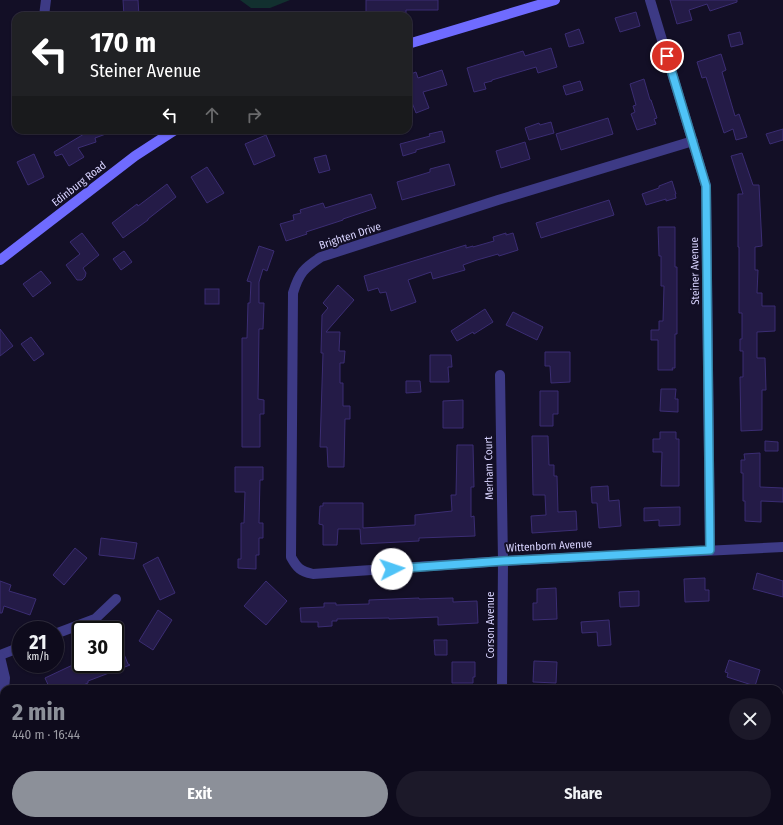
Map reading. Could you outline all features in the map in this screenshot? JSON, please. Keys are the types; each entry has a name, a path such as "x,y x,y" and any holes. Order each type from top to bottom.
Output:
{"main road":[{"path":"412,43 555,0"},
{"name":"Edinburg Road","path":"0,260 135,156 169,134"}],"street":[{"path":"44,12 46,0"},
{"name":"Steiner Avenue","path":"650,0 706,186 710,550"},
{"name":"Brighten Drive","path":"296,566 291,557 290,548 293,293 297,279 307,266 321,257 498,200 692,141"},
{"name":"Merham Court","path":"500,375 503,561"},
{"name":"Wittenborn Avenue","path":"296,566 303,572 313,574 503,561 783,547"},
{"name":"Corson Avenue","path":"502,685 503,561"},
{"path":"64,631 95,619 116,599"},
{"path":"4,685 5,678 0,656 12,651"}],"green space":[{"path":"240,0 290,0 270,8 251,8"}],"building":[{"path":"123,0 138,0 139,12 124,12"},
{"path":"366,0 438,0 438,10 366,12"},
{"path":"670,0 737,0 737,2 710,11 707,4 689,10 692,20 677,24"},
{"path":"636,12 640,26 620,32 615,18"},
{"path":"579,29 584,43 569,47 565,34"},
{"path":"740,32 743,44 731,47 728,35"},
{"path":"551,48 557,67 538,73 536,67 492,80 484,83 486,89 474,92 467,68 523,51 525,56"},
{"path":"721,54 726,70 722,72 735,116 739,114 747,137 736,140 733,129 724,133 706,77 702,78 697,62"},
{"path":"442,70 447,85 423,92 429,108 416,113 412,103 412,74 416,72 418,78"},
{"path":"644,79 657,118 654,119 656,124 637,130 631,114 635,112 633,106 636,105 630,84"},
{"path":"580,81 583,90 566,95 563,86"},
{"path":"608,118 613,134 561,150 556,134"},
{"path":"551,122 554,133 529,140 525,128 539,123 540,125"},
{"path":"783,129 783,140 770,144 766,134"},
{"path":"442,131 445,142 416,150 416,152 403,156 400,144 430,136 429,134"},
{"path":"84,134 106,134 95,138 96,142 78,148 84,157 69,166 62,154 56,156 54,152"},
{"path":"266,135 275,156 254,165 245,144"},
{"path":"525,142 530,159 501,168 496,151"},
{"path":"742,153 753,185 759,185 762,246 755,247 755,270 758,270 757,293 762,293 762,306 775,306 775,331 757,332 757,358 765,358 766,390 762,390 762,430 741,431 740,377 743,377 743,351 740,351 740,339 742,339 742,313 739,313 738,194 743,194 731,156"},
{"path":"34,154 44,177 28,185 17,162"},
{"path":"326,155 330,170 319,173 314,158"},
{"path":"449,164 455,185 402,200 397,182 430,172 430,169"},
{"path":"207,167 224,193 207,203 191,177"},
{"path":"672,181 676,198 666,201 666,199 646,205 642,194 659,188 659,186"},
{"path":"167,184 176,197 123,238 112,223"},
{"path":"371,194 376,208 306,232 307,234 286,241 280,224 294,220 293,215 301,213 300,210 323,203 325,208"},
{"path":"609,200 614,215 541,238 536,223"},
{"path":"658,227 675,227 675,267 677,267 677,334 675,334 675,368 672,368 673,370 658,370 658,340 651,340 651,330 659,330 659,321 663,321 664,286 661,286 661,256 659,256"},
{"path":"82,233 99,255 83,268 86,273 85,277 82,280 77,280 66,265 80,254 70,242"},
{"path":"506,233 506,235 513,233 518,250 499,256 498,254 477,260 463,265 465,270 433,279 431,272 408,280 416,302 391,311 386,292 380,293 378,288 368,291 364,276 466,245 466,248 494,241 493,237"},
{"path":"259,246 274,251 267,271 263,269 259,282 259,303 264,303 263,329 259,329 258,399 264,400 264,414 260,414 260,447 242,447 242,338 247,338 248,303 250,303 251,282 247,281"},
{"path":"124,251 132,262 121,270 113,259"},
{"path":"41,271 51,283 33,297 23,284"},
{"path":"338,285 354,300 326,332 340,332 339,351 345,351 344,363 340,363 340,383 343,383 343,406 350,406 350,419 345,419 344,467 328,467 327,447 320,447 323,353 321,353 322,315 328,308 323,303"},
{"path":"205,289 219,289 219,304 205,304"},
{"path":"485,309 493,322 474,334 473,332 457,341 451,331"},
{"path":"513,312 543,327 537,340 506,325"},
{"path":"0,329 13,346 0,356"},
{"path":"31,337 44,354 34,361 21,344"},
{"path":"545,352 570,352 570,382 551,383 550,366 545,366"},
{"path":"430,355 451,355 452,367 448,367 449,382 430,382"},
{"path":"406,381 420,381 421,392 406,393"},
{"path":"661,389 676,389 675,399 678,399 678,412 660,411"},
{"path":"540,391 558,391 558,414 553,414 553,426 540,426"},
{"path":"463,400 463,428 443,428 443,401"},
{"path":"660,432 676,432 676,439 679,439 679,486 661,486 662,452 653,452 653,439 660,439"},
{"path":"532,436 548,436 549,465 554,465 554,476 557,476 558,512 576,511 577,530 532,533 531,516 546,515 545,495 533,495"},
{"path":"765,441 778,442 778,451 765,451"},
{"path":"457,445 473,445 474,487 471,487 471,517 474,516 475,536 419,538 419,541 361,544 360,529 338,529 337,545 323,545 323,525 319,524 320,506 323,506 323,503 363,503 363,528 415,525 415,515 452,511 451,495 456,495"},
{"path":"760,453 760,487 783,488 783,502 761,501 761,522 745,521 745,501 743,501 743,473 741,473 741,460 745,460 744,454"},
{"path":"235,467 263,467 263,480 260,480 259,523 263,523 263,538 259,538 259,555 256,555 256,569 238,568 238,559 241,559 241,523 244,523 245,492 235,492"},
{"path":"608,486 609,501 619,500 621,526 599,528 597,503 592,503 591,487"},
{"path":"680,507 680,525 659,526 659,520 644,521 644,508"},
{"path":"101,538 137,543 134,559 99,555"},
{"path":"75,548 87,558 64,585 53,575"},
{"path":"158,557 175,593 160,600 143,565"},
{"path":"757,573 783,581 783,597 753,589"},
{"path":"705,578 705,590 709,590 709,601 685,602 684,579"},
{"path":"0,581 11,585 9,591 36,599 30,615 4,606 2,613 0,613"},
{"path":"266,581 287,601 266,625 244,606"},
{"path":"556,588 557,619 533,620 533,603 537,603 537,589"},
{"path":"639,591 639,606 620,607 619,592"},
{"path":"453,598 453,602 477,601 478,623 438,625 438,617 337,619 337,621 332,621 332,626 318,627 318,622 301,622 300,608 324,607 324,603 336,603 336,605 369,604 369,600"},
{"path":"158,610 172,620 153,650 139,641"},
{"path":"609,620 611,645 598,646 597,632 582,633 581,622"},
{"path":"434,640 447,640 447,655 435,655"},
{"path":"124,654 128,664 130,665 124,667"},
{"path":"729,660 760,670 755,685 727,677 728,673 725,672"},
{"path":"534,661 557,662 556,683 533,682"},
{"path":"452,662 475,662 475,677 473,677 473,683 452,683"},
{"path":"72,665 72,673 109,673 88,681 88,683 83,685 48,685 45,678 56,673 64,673 64,669"}],"route":[{"path":"392,569 503,561 710,550 706,186 667,56"}]}
